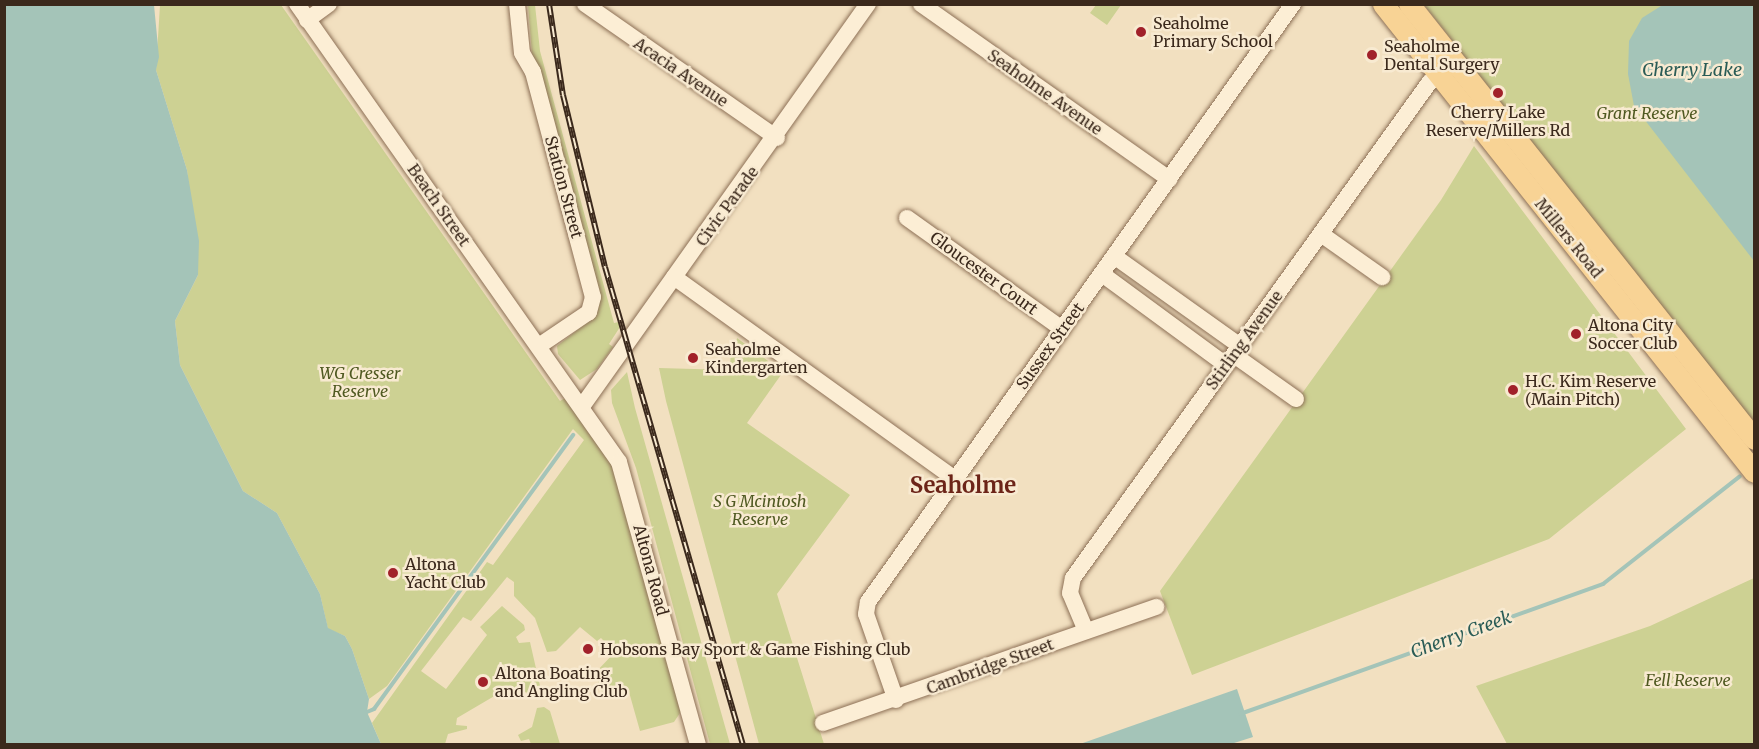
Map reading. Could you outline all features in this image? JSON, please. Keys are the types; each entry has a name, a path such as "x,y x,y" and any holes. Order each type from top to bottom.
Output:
{"main road":[{"name":"Millers Road","path":"1383,4 1755,472"},
{"name":"Millers Road","path":"1409,4 1755,439"}],"street":[{"name":"Beach Street","path":"297,4 583,405"},
{"path":"307,20 329,4"},
{"name":"Station Street","path":"517,4 522,53 533,72 593,297 589,312 539,346"},
{"name":"Civic Parade","path":"583,405 777,138 868,4"},
{"name":"Seaholme Avenue","path":"921,4 1169,179"},
{"name":"Sussex Street","path":"896,700 865,608 1293,4"},
{"name":"Acacia Avenue","path":"585,6 777,138"},
{"name":"Stirling Avenue","path":"1086,632 1070,593 1073,578 1437,74 1453,59"},
{"name":"Gloucester Court","path":"907,218 1062,329"},
{"path":"1321,234 1382,277"},
{"path":"1114,256 1233,355"},
{"path":"1102,274 1233,355 1296,399"},
{"path":"674,277 955,479"},
{"name":"Altona Road","path":"583,405 625,474 698,744"},
{"name":"Cambridge Street","path":"823,723 896,700 1156,607"}],"green space":[{"name":"WG Cresser Reserve","path":"160,5 281,5 560,401 565,398 611,461 682,710 674,722 640,731 629,692 604,698 595,673 615,652 601,638 597,641 580,627 556,651 547,652 535,618 514,596 514,582 507,577 471,621 463,617 421,671 446,689 487,635 480,627 502,606 524,625 525,630 516,637 519,643 530,642 540,686 529,693 508,688 457,718 456,725 467,726 467,729 448,734 445,744 381,744 372,723 487,562 493,565 584,440 573,429 387,686 369,699 352,649 345,636 328,629 320,594 277,513 243,491 180,365 175,321 198,275 187,170 156,70"},
{"path":"528,5 535,5 540,51 614,323 619,322 620,327 609,344 613,347 597,369 580,380 558,354 557,346 593,318 600,293 541,72 532,54"},
{"path":"1096,5 1121,5 1107,25 1090,13"},
{"name":"Grant Reserve","path":"1424,5 1754,5 1754,423"},
{"path":"1474,146 1686,429 1549,539 1192,675 1160,591 1441,200"},
{"name":"S G Mcintosh Reserve","path":"737,338 783,372 747,423 850,495 777,594 824,744 759,744 666,401 659,368 730,370 731,346 736,346"},
{"path":"627,372 635,408 730,744 710,744 636,468 612,403 611,390"},
{"name":"Fell Reserve","path":"1754,578 1754,744 1507,744 1476,686 1650,626"},
{"path":"544,707 550,711 560,744 531,744 529,739 521,741 518,735 532,727 537,708"}],"water":[{"path":"4,5 154,5 159,57 156,70 187,170 199,241 198,275 175,321 180,365 243,491 277,513 320,594 328,628 345,636 352,649 369,699 367,712 381,744 5,744"},
{"name":"Cherry Lake","path":"1754,5 1754,261 1634,106 1628,74 1629,41 1642,18 1661,6"},
{"path":"1237,689 1253,737 1231,744 1080,744"}],"waterway":[{"path":"367,712 374,709 573,435"},
{"name":"Cherry Creek","path":"1240,714 1603,584 1740,476"}],"railway":[{"path":"549,4 563,95 605,267 743,744"}],"place":[{"name":"Seaholme Primary School","path":"1141,32"},
{"name":"Seaholme Dental Surgery","path":"1372,55"},
{"name":"Cherry Lake Reserve/Millers Rd","path":"1498,93"},
{"name":"Altona City Soccer Club","path":"1576,334"},
{"name":"Seaholme Kindergarten","path":"693,358"},
{"name":"H.C. Kim Reserve (Main Pitch)","path":"1513,390"},
{"name":"Altona Yacht Club","path":"393,573"},
{"name":"Hobsons Bay Sport & Game Fishing Club","path":"588,649"},
{"name":"Altona Boating and Angling Club","path":"483,682"}],"district":[{"name":"Seaholme","path":"963,486"}]}
